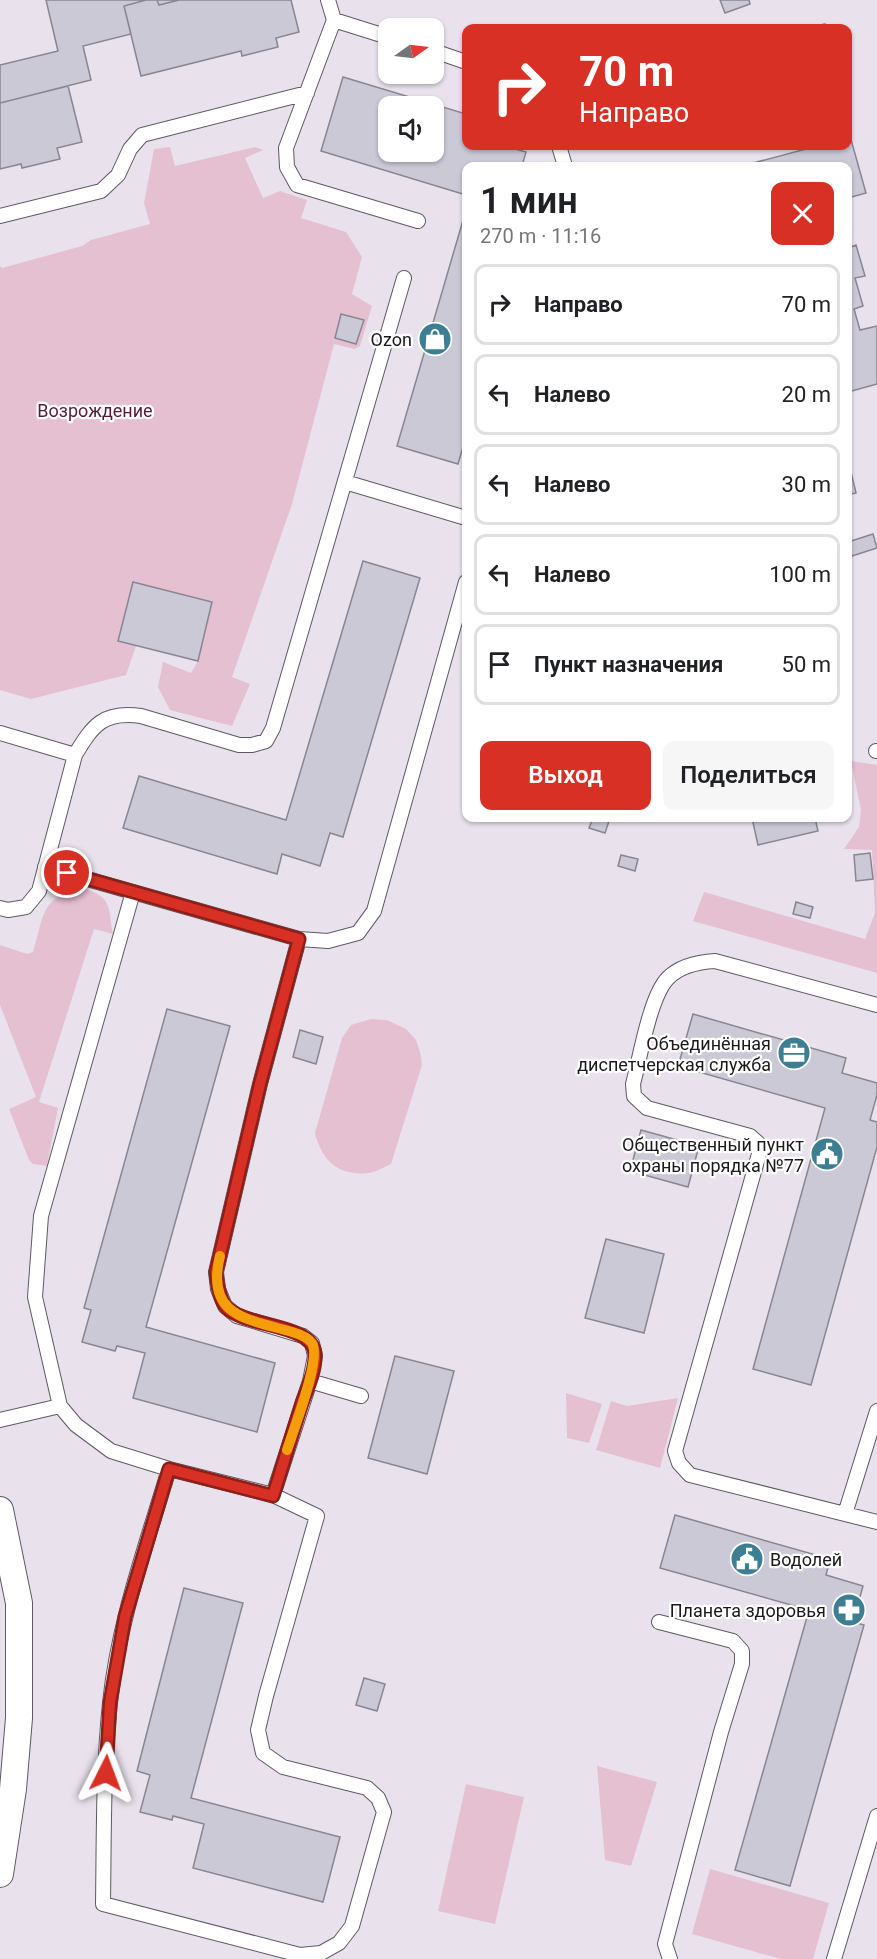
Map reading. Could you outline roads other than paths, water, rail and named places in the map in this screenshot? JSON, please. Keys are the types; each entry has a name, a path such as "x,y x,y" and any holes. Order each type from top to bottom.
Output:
{"street":[{"path":"0,1510 19,1603 19,1718 13,1789 0,1874"}],"lane":[{"path":"328,0 334,20 286,148 287,167 297,185 418,221"},
{"path":"334,20 378,34"},
{"path":"444,54 462,61"},
{"path":"0,216 101,191 118,175 130,149 142,135 307,93"},
{"path":"0,908 8,910 26,907 39,891 75,755 89,730 101,721 128,714 239,745 252,745 266,741 273,728 404,278"},
{"path":"345,482 462,517"},
{"path":"45,867 299,939 328,941 358,933 374,911 462,596"},
{"path":"0,733 75,755"},
{"path":"133,892 41,1216 35,1298 60,1406 76,1425 111,1451 169,1469 273,1496 317,1516 258,1730 263,1753 283,1767 367,1788 378,1798 384,1812 352,1926 339,1943 321,1953 300,1955 103,1904 110,1703 125,1617 169,1469"},
{"path":"273,1496 310,1381 315,1356 312,1343 303,1336 237,1316 225,1306 218,1289 216,1272 260,1084 299,939"},
{"path":"877,1005 715,961 696,963 668,977 658,991 633,1084 634,1096 647,1108 750,1136 758,1143 759,1154 675,1451 679,1463 690,1475 877,1522"},
{"path":"310,1381 361,1396"},
{"path":"0,1420 60,1406"},
{"path":"845,1514 877,1411"},
{"path":"659,1622 733,1641 742,1651 742,1664 721,1732 665,1944 670,1959"},
{"path":"834,1959 877,1816"}],"place":[{"name":"Ozon","path":"435,339"},
{"name":"Объединённая диспетчерская служба","path":"794,1053"},
{"name":"Общественный пункт охраны порядка №77","path":"827,1154"},
{"name":"Водолей","path":"747,1559"},
{"name":"Планета здоровья","path":"849,1610"}],"park label":[{"name":"Возрождение","path":"95,410"}]}
